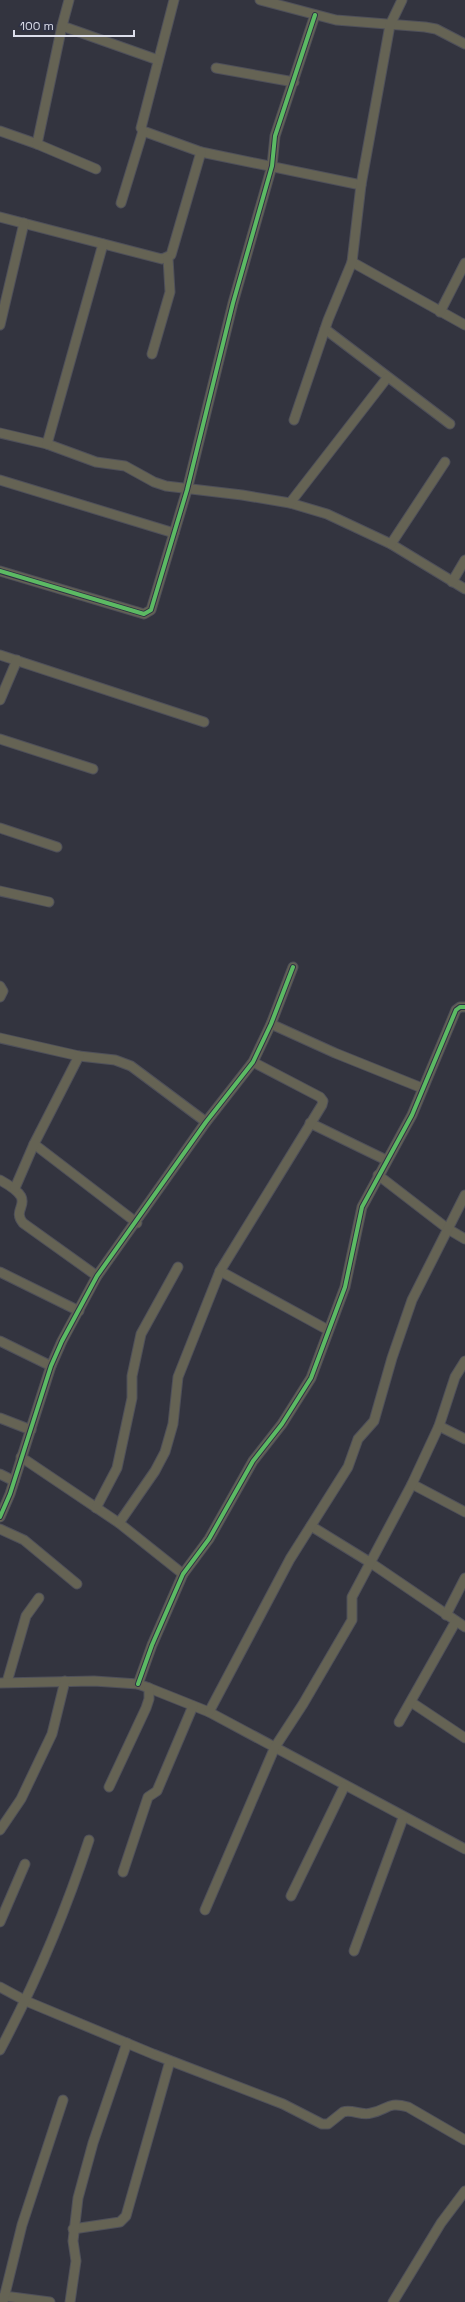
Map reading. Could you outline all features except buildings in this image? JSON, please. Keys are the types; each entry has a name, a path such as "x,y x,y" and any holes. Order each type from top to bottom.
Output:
{"street":[{"path":"37,144 69,0"},
{"path":"121,202 143,131 141,128 174,0"},
{"path":"260,0 336,20 436,29 465,44"},
{"path":"294,420 325,329 352,262 360,185 390,25 402,0"},
{"path":"0,571 144,614 151,610 187,490 233,303 272,166 275,136 315,15"},
{"path":"62,26 158,60"},
{"path":"216,68 294,82"},
{"path":"0,131 37,144 96,169"},
{"path":"143,131 201,152 360,185"},
{"path":"152,354 170,292 168,258 171,255 201,152"},
{"path":"0,217 162,259 168,258"},
{"path":"0,325 24,223"},
{"path":"48,444 103,244"},
{"path":"352,262 465,325"},
{"path":"440,312 465,263"},
{"path":"325,329 387,378 450,424"},
{"path":"290,503 387,378"},
{"path":"0,432 48,444 96,462 125,466 154,482 187,490 230,493 290,503 327,514 391,544 465,589"},
{"path":"391,544 445,462"},
{"path":"0,480 174,533"},
{"path":"452,582 465,560"},
{"path":"0,655 204,722"},
{"path":"0,700 17,660"},
{"path":"0,739 93,769"},
{"path":"0,828 57,847"},
{"path":"0,891 49,902"},
{"path":"0,1517 14,1481 52,1366 62,1341 97,1276 137,1223 206,1122 253,1062 271,1024 293,967"},
{"path":"0,986 3,991 0,997"},
{"path":"138,1684 152,1645 183,1574 208,1539 253,1461 282,1424 311,1378 348,1278 362,1207 386,1160 412,1115 422,1088 456,1010 465,1006"},
{"path":"271,1024 335,1053 422,1088"},
{"path":"0,1038 79,1056 116,1060 131,1066 206,1122"},
{"path":"16,1188 34,1144 79,1056"},
{"path":"119,1523 155,1470 165,1452 173,1424 178,1377 220,1271 322,1105 323,1101 320,1097 253,1062"},
{"path":"310,1123 386,1160"},
{"path":"34,1144 137,1223"},
{"path":"378,1175 448,1229 465,1238"},
{"path":"0,1180 16,1188 24,1199 19,1216 22,1223 97,1276"},
{"path":"209,1712 260,1613 311,1526 348,1467 358,1439 374,1420 392,1358 412,1300 465,1195"},
{"path":"96,1508 117,1468 132,1398 132,1376 141,1334 178,1267"},
{"path":"220,1271 328,1330"},
{"path":"0,1272 78,1311"},
{"path":"0,1341 52,1366"},
{"path":"205,1910 275,1747 352,1620 352,1598 412,1484 439,1426 455,1376 465,1361"},
{"path":"0,1418 31,1430"},
{"path":"439,1426 465,1439"},
{"path":"21,1457 119,1523 183,1574"},
{"path":"0,1474 14,1481"},
{"path":"412,1484 465,1512"},
{"path":"311,1526 371,1563 465,1627"},
{"path":"0,1529 24,1540 77,1584"},
{"path":"446,1615 465,1578"},
{"path":"39,1598 26,1616 4,1682 65,1681 138,1684 149,1688 209,1712 275,1747 344,1787 465,1850"},
{"path":"399,1722 456,1622"},
{"path":"0,1830 21,1799 52,1734 65,1681"},
{"path":"110,1787 146,1708 149,1699 149,1688"},
{"path":"410,1702 465,1738"},
{"path":"122,1872 148,1797 157,1791 194,1706"},
{"path":"291,1896 344,1787"},
{"path":"354,1951 403,1818"},
{"path":"0,2050 26,2001 67,1905 89,1840"},
{"path":"0,1922 25,1864"},
{"path":"0,1987 26,2001 170,2061 283,2104 322,2124 328,2124 342,2112 371,2114 387,2106 400,2105 408,2107 465,2140"},
{"path":"70,2302 76,2262 73,2245 73,2229 78,2198 93,2144 127,2043"},
{"path":"73,2229 120,2222 126,2216 170,2061"},
{"path":"50,2302 3,2299 22,2225 63,2100"},
{"path":"394,2302 441,2223 465,2191"}],"cycle path":[{"path":"0,571 144,614 151,610 187,490 233,303 272,166 275,136 315,15"},
{"path":"0,1517 10,1494 51,1366 62,1341 97,1276 206,1122 253,1062 271,1024 293,967"},
{"path":"138,1684 152,1645 183,1574 209,1539 253,1461 282,1424 311,1378 345,1287 362,1207 412,1115 456,1010 460,1007 465,1007"}]}
